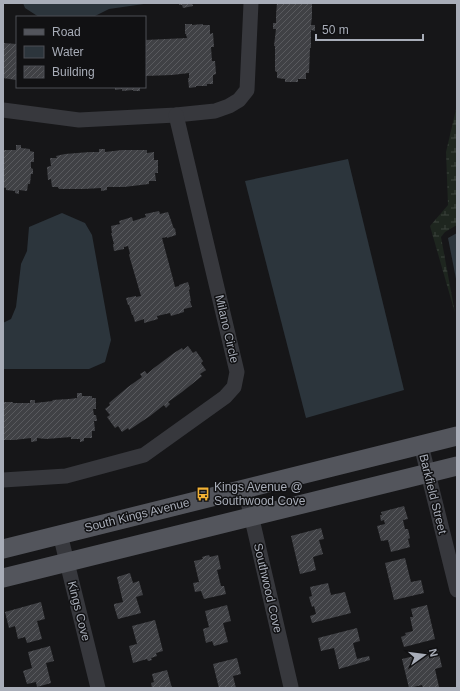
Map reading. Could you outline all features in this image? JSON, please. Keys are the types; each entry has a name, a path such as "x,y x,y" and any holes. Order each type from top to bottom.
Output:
{"main road":[{"name":"South Kings Avenue","path":"3,549 457,436"},
{"path":"3,578 457,466"}],"street":[{"path":"3,110 79,120 176,115 215,111 229,106 239,100 247,90 251,3"},
{"name":"Milano Circle","path":"3,480 66,476 144,455 225,397 234,387 237,372 176,115"},
{"name":"Barkfield Street","path":"421,445 457,590"},
{"name":"Southwood Cove","path":"245,488 292,687"},
{"name":"Kings Cove","path":"60,534 98,688"}],"green space":[{"path":"457,105 457,225 445,232 441,237 455,313 430,226 448,205 446,152"}],"water":[{"path":"23,3 144,3 109,9 95,16 37,16 25,8"},
{"path":"348,159 404,390 306,418 245,181"},
{"path":"62,213 85,223 92,235 111,340 105,362 89,369 3,369 3,323 11,319 16,307 21,264 27,251 29,227"},
{"path":"457,233 457,284 448,238"}],"building":[{"path":"179,3 192,3 193,6 183,8 182,5 179,5"},
{"path":"277,3 312,3 311,25 315,25 315,31 311,30 309,73 306,73 306,79 298,79 298,82 285,82 285,79 277,78 277,72 275,71 274,46 276,29 273,29 273,23 276,23"},
{"path":"185,24 210,25 210,34 213,33 214,47 211,47 212,61 215,61 216,74 213,75 213,84 189,88 189,73 146,76 146,40 187,38 185,34"},
{"path":"3,43 16,44 16,80 3,78"},
{"path":"115,88 140,88 140,91 122,91 122,89 115,90"},
{"path":"16,145 21,145 21,148 30,149 30,151 34,152 34,162 31,162 33,174 31,174 30,184 28,184 27,191 19,190 19,194 15,193 15,191 6,190 6,188 3,187 3,150 16,150"},
{"path":"99,149 105,149 105,152 147,150 147,153 154,152 154,160 158,160 158,173 155,173 156,181 149,181 149,184 124,187 107,187 107,190 101,191 101,188 59,189 58,187 52,187 51,179 48,180 47,167 51,166 50,158 57,158 56,156 65,154 99,152"},
{"path":"159,211 160,214 168,212 174,229 175,228 176,235 162,238 175,287 188,282 192,307 184,309 184,312 171,316 170,313 157,316 158,319 144,323 144,319 135,322 126,298 141,296 129,255 128,246 124,247 124,249 114,251 111,226 120,224 119,221 132,217 133,221 146,217 145,214"},
{"path":"188,346 193,353 196,351 203,361 201,363 206,370 200,374 202,376 168,402 170,404 166,408 164,405 129,430 128,428 122,432 118,426 115,428 107,417 110,415 105,409 110,405 109,403 142,377 140,374 145,371 147,374 174,353 182,348 183,350"},
{"path":"77,393 82,393 82,396 92,396 92,398 96,398 96,409 93,409 97,421 94,421 95,431 92,431 92,438 84,438 84,441 80,442 80,439 71,439 71,437 46,439 37,438 37,441 31,442 31,438 3,440 3,402 30,403 30,400 35,400 35,403 53,401 52,400 77,398"},
{"path":"404,506 408,519 403,520 405,529 408,529 410,547 391,552 388,540 381,541 377,526 385,524 384,520 381,521 380,515 382,515 381,512"},
{"path":"321,528 324,539 319,540 323,554 313,557 316,570 300,574 291,536"},
{"path":"209,555 210,557 218,555 221,569 217,570 221,586 224,586 226,594 204,599 201,591 195,592 193,583 199,582 194,561 203,559 202,557"},
{"path":"405,558 411,582 421,580 424,593 394,600 385,563"},
{"path":"130,573 133,583 139,581 143,595 136,597 141,613 118,619 114,604 123,602 117,577"},
{"path":"328,583 331,595 345,592 351,613 312,623 310,616 316,614 309,597 312,596 310,587"},
{"path":"41,602 45,619 37,621 42,639 27,643 25,637 18,639 15,626 9,628 5,612"},
{"path":"227,605 231,621 223,623 228,642 214,646 212,641 206,643 203,629 209,627 205,611"},
{"path":"427,605 435,639 404,647 401,637 406,635 405,633 413,631 410,617 413,617 411,609"},
{"path":"155,620 163,651 156,653 157,656 151,658 152,660 148,661 147,659 133,663 129,646 137,644 132,626"},
{"path":"357,628 360,641 353,643 357,659 369,656 370,660 339,669 334,648 321,651 318,638"},
{"path":"50,646 54,661 46,663 51,683 37,687 36,682 27,684 23,671 32,668 28,652"},
{"path":"438,650 442,667 435,669 439,687 423,688 422,685 409,688 402,659"},
{"path":"237,658 241,674 233,676 236,688 219,688 213,664"},
{"path":"167,670 172,688 152,688 151,683 154,682 152,674"}],"place":[{"name":"Kings Avenue @ Southwood Cove","path":"203,494"}]}
